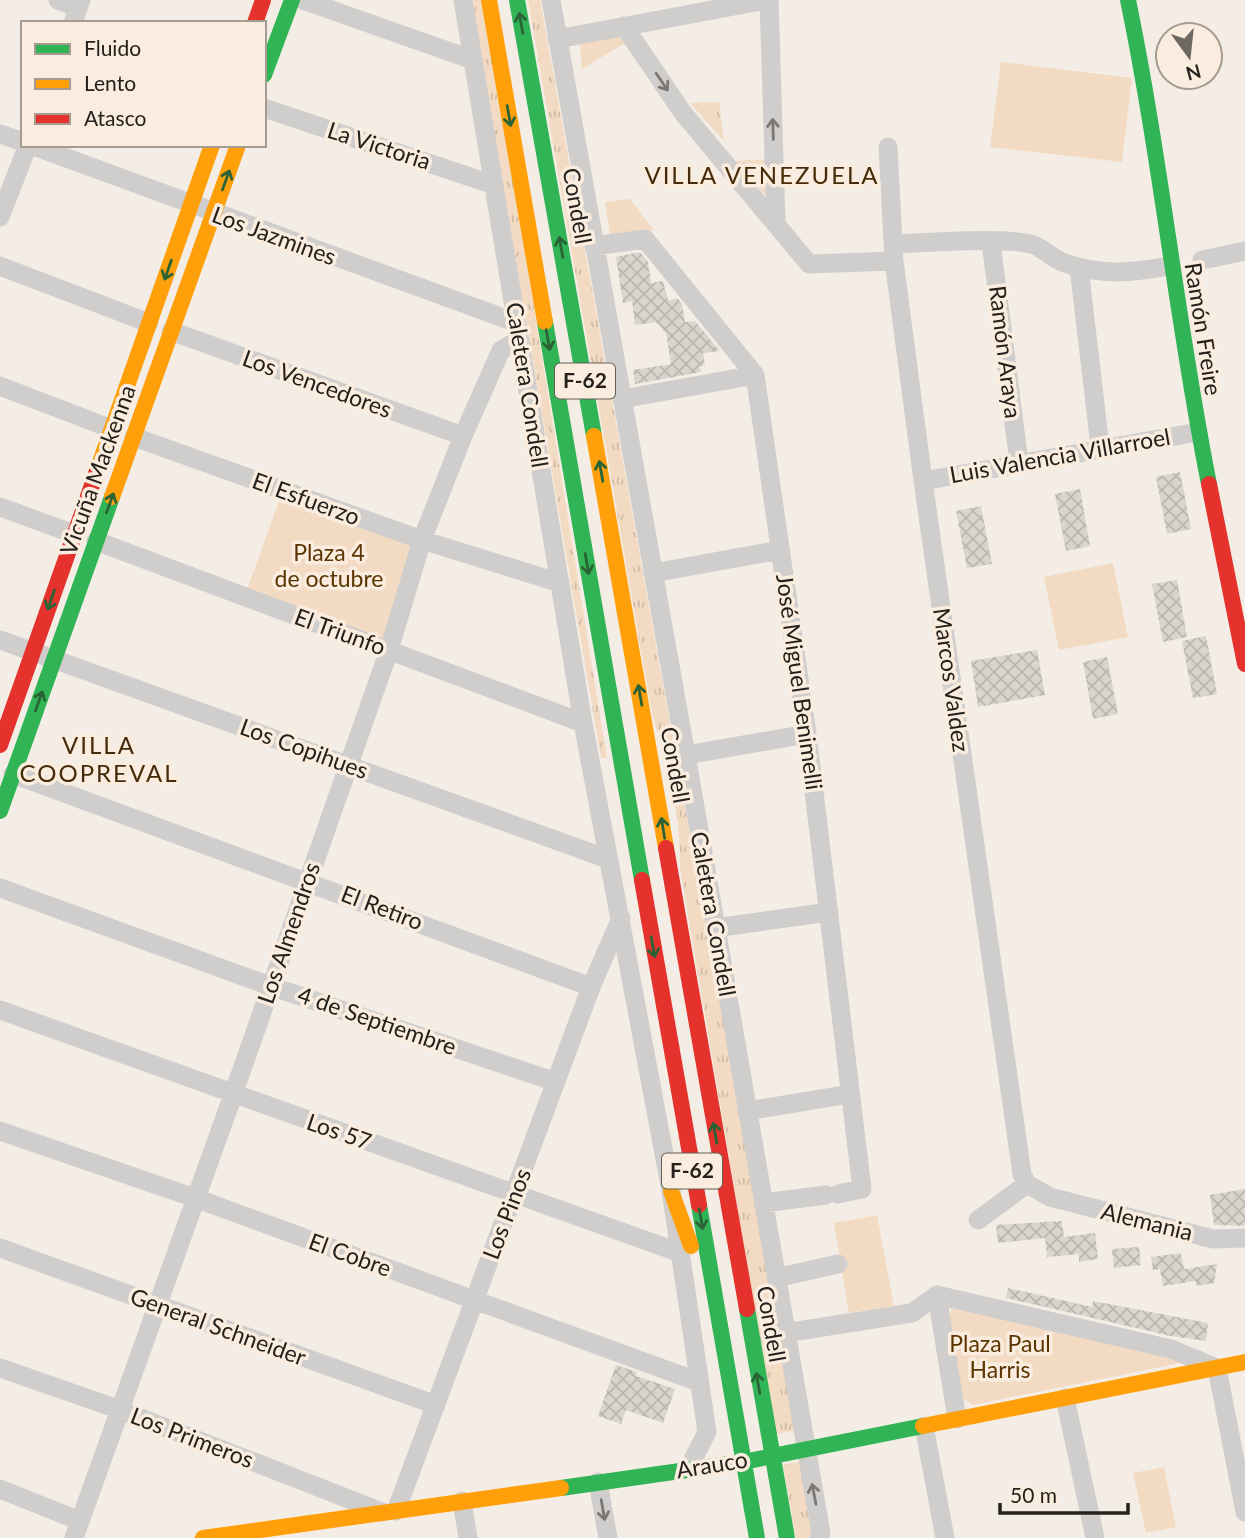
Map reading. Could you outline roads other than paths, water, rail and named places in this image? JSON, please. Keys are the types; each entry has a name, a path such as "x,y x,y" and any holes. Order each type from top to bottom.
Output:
{"main road":[{"path":"256,21 263,0"},
{"path":"266,70 292,0"},
{"name":"F-62","path":"489,0 757,1538"},
{"name":"Condell","path":"517,0 787,1538"},
{"name":"Ramón Freire","path":"1128,0 1142,71 1169,266 1198,432 1245,664"},
{"name":"Vicuña Mackenna","path":"0,745 211,147"},
{"name":"Vicuña Mackenna","path":"0,811 238,147"},
{"path":"671,1191 718,1320"},
{"name":"Arauco","path":"203,1538 302,1531 390,1512 743,1462 1245,1362"}],"street":[{"path":"58,0 77,10"},
{"path":"303,0 473,60"},
{"name":"Caletera Condell","path":"463,0 583,723 671,1191 707,1432 688,1469"},
{"name":"Caletera Condell","path":"551,0 687,755 821,1533 819,1538"},
{"path":"557,39 624,26 672,8 767,0 776,222"},
{"path":"624,26 683,113 810,264 991,242 1034,245 1060,262 1126,274 1169,266"},
{"name":"La Victoria","path":"266,109 494,185"},
{"path":"0,134 21,141"},
{"path":"0,218 29,147"},
{"name":"Los Jazmines","path":"35,147 518,332"},
{"name":"Marcos Valdez","path":"888,147 894,252 923,481 1018,1156 1027,1184"},
{"path":"594,246 645,239 755,375 622,399"},
{"name":"Ramón Araya","path":"991,242 1019,463"},
{"path":"1202,260 1245,251"},
{"path":"0,266 149,323"},
{"path":"1079,267 1100,447"},
{"name":"Los Vencedores","path":"171,331 463,436"},
{"name":"Los Almendros","path":"77,1530 389,650 422,540 501,349 518,332"},
{"name":"José Miguel Benimelli","path":"755,375 807,734 862,1189 763,1203"},
{"path":"0,386 112,429"},
{"name":"Luis Valencia Villarroel","path":"923,481 1100,447 1198,432"},
{"name":"El Esfuerzo","path":"134,437 422,540 560,583"},
{"path":"0,507 74,534"},
{"name":"El Triunfo","path":"96,541 583,723"},
{"path":"653,573 780,550"},
{"name":"Los Copihues","path":"0,640 608,859"},
{"path":"687,755 807,734"},
{"name":"El Retiro","path":"13,774 308,880 591,987"},
{"name":"4 de Septiembre","path":"0,888 270,986 556,1082"},
{"path":"715,928 829,912"},
{"name":"Los Pinos","path":"390,1512 436,1405 591,987 621,918"},
{"name":"Los 57","path":"0,1010 678,1251"},
{"path":"747,1111 850,1094"},
{"name":"El Cobre","path":"0,1131 195,1198 699,1382"},
{"path":"978,1220 1027,1184"},
{"name":"Alemania","path":"1027,1184 1050,1197 1213,1239 1245,1238"},
{"name":"General Schneider","path":"0,1248 436,1405"},
{"path":"776,1278 838,1264"},
{"path":"785,1333 912,1313 937,1295 1171,1349 1217,1368 1245,1512"},
{"path":"937,1295 957,1419"},
{"name":"Los Primeros","path":"0,1368 118,1409 390,1512"},
{"path":"1065,1398 1095,1538"},
{"path":"924,1426 945,1538"},
{"path":"598,1482 608,1538"},
{"path":"0,1489 77,1530"},
{"path":"462,1501 468,1538"}],"district":[{"name":"VILLA VENEZUELA","path":"762,176"},
{"name":"VILLA COOPREVAL","path":"99,760"}],"park label":[{"name":"Plaza 4 de octubre","path":"329,566"},
{"name":"Plaza Paul Harris","path":"1000,1357"}]}
